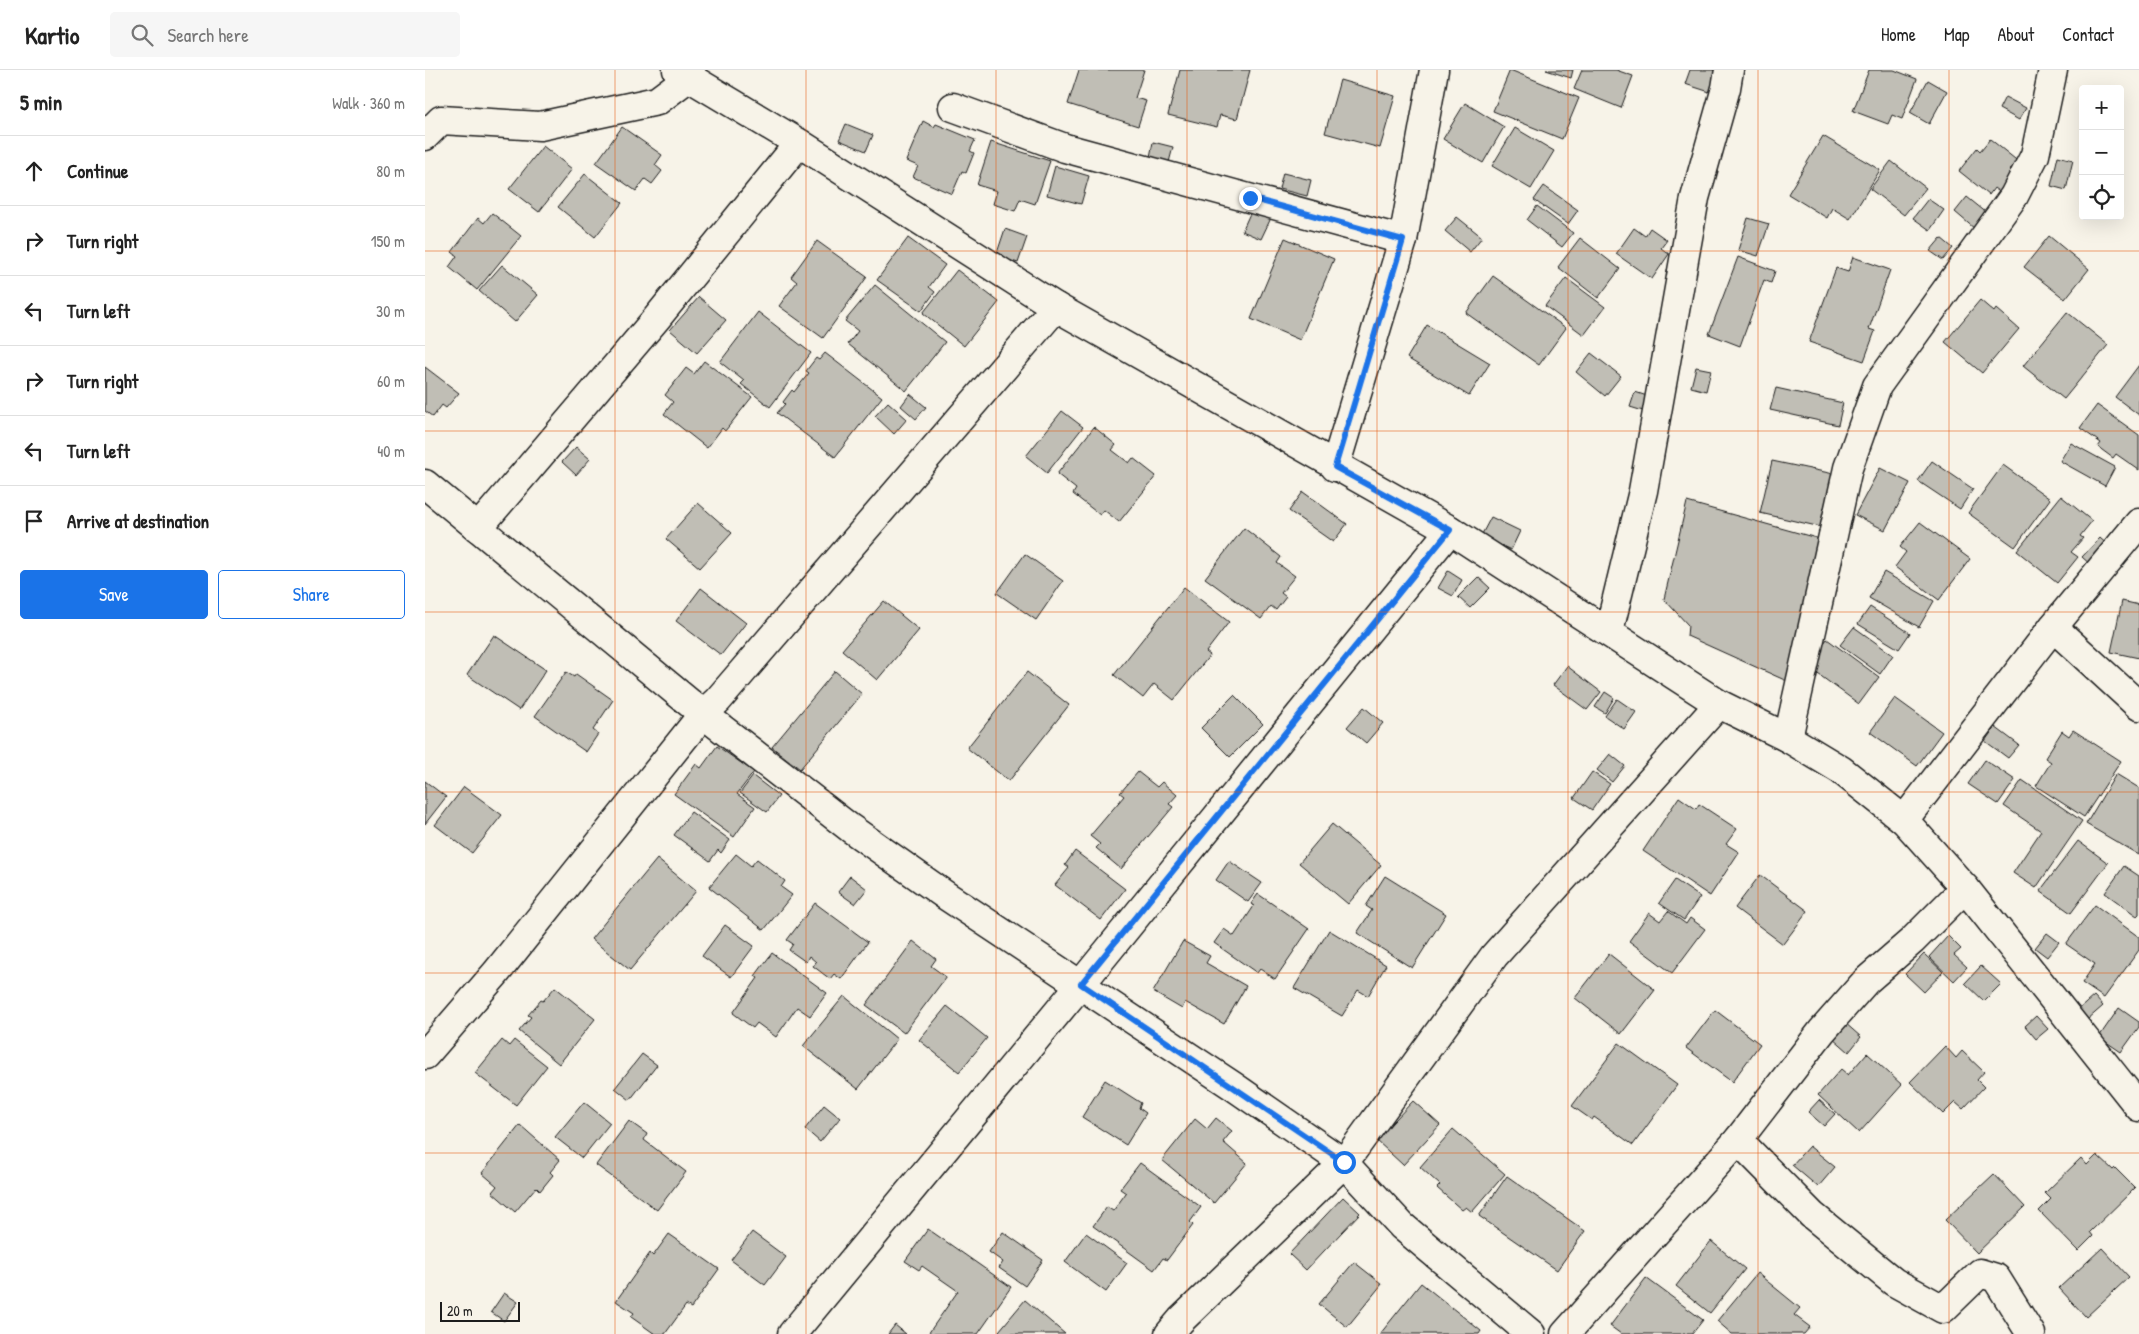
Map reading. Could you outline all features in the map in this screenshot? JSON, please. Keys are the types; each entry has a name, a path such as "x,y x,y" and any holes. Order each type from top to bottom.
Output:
{"street":[{"path":"1335,467 1403,240 1434,70"},
{"path":"1609,631 1643,491 1695,198 1726,88 1729,70"},
{"path":"1788,738 1848,468 1877,386 2014,196 2035,155 2053,70"},
{"path":"425,136 441,120 540,126 657,101 686,72 1056,307 1335,467 1450,530 1609,631 1719,704 1788,738 1841,770 1904,820 1965,888 2138,1100"},
{"path":"953,107 1065,148 1403,240"},
{"path":"478,528 650,327 799,143"},
{"path":"425,1055 496,973 703,714 719,700 1056,307"},
{"path":"425,484 703,714 850,828 945,895 1081,984 1344,1162 1402,1226 1531,1334"},
{"path":"1904,820 2053,627 2139,523"},
{"path":"792,1334 1081,984 1450,530"},
{"path":"2053,627 2139,706"},
{"path":"1169,1334 1188,1313 1344,1162 1494,956 1719,704"},
{"path":"1565,1334 1738,1140 1822,1032 1865,981 1911,941 1965,888"},
{"path":"1738,1140 1812,1215 1894,1282 1943,1309 1980,1274 1996,1278 2031,1334"}],"building":[{"path":"1079,70 1144,70 1135,98 1146,101 1138,126 1068,104"},
{"path":"1180,70 1250,70 1237,119 1220,115 1217,127 1168,115"},
{"path":"1510,70 1579,98 1562,139 1493,111"},
{"path":"1546,70 1573,70 1571,78"},
{"path":"1582,70 1616,70 1633,76 1621,108 1574,89"},
{"path":"1690,70 1724,70 1716,94 1685,84"},
{"path":"1869,70 1894,70 1917,79 1902,119 1892,115 1888,124 1853,111"},
{"path":"1340,80 1395,96 1380,148 1325,133"},
{"path":"1928,80 1947,91 1929,124 1910,113"},
{"path":"2005,97 2026,108 2019,120 1999,109"},
{"path":"1465,103 1504,127 1483,163 1443,139"},
{"path":"923,121 934,127 936,124 975,140 970,151 974,153 966,173 962,171 952,194 913,177 918,166 906,161"},
{"path":"846,124 873,135 866,151 839,140"},
{"path":"622,127 662,155 655,165 662,171 652,184 645,179 636,191 596,163"},
{"path":"1515,128 1554,151 1531,189 1492,166"},
{"path":"1823,136 1880,170 1850,219 1832,208 1827,218 1788,194"},
{"path":"1990,139 2025,167 2002,194 1994,188 1989,195 1959,171 1977,148 1980,151"},
{"path":"991,142 1050,161 1035,204 1020,199 1015,211 993,204 997,191 977,185"},
{"path":"1153,142 1173,147 1168,166 1149,162"},
{"path":"543,146 572,169 539,212 509,189"},
{"path":"2058,156 2073,160 2066,190 2051,186"},
{"path":"1891,161 1926,188 1904,215 1870,189"},
{"path":"1055,166 1089,176 1081,204 1047,195"},
{"path":"1283,173 1311,180 1307,196 1279,189"},
{"path":"585,174 622,203 595,237 558,207"},
{"path":"1544,186 1578,210 1568,224 1534,200"},
{"path":"1967,197 1988,214 1975,229 1955,212"},
{"path":"1928,199 1944,210 1930,230 1913,218"},
{"path":"1537,206 1573,233 1562,247 1527,220"},
{"path":"1252,209 1271,218 1261,239 1242,231"},
{"path":"492,213 521,236 477,290 449,267 457,256 452,252 478,218 484,223"},
{"path":"1457,217 1482,237 1470,252 1445,231"},
{"path":"1748,218 1769,224 1758,256 1738,250"},
{"path":"1634,228 1645,236 1650,228 1667,240 1661,248 1669,254 1652,279 1616,254"},
{"path":"1005,229 1027,237 1018,263 996,256"},
{"path":"2049,236 2089,269 2065,299 2024,267"},
{"path":"908,238 945,265 929,287 935,292 921,311 877,280"},
{"path":"1285,238 1334,259 1300,340 1251,319"},
{"path":"1580,238 1620,269 1598,298 1558,267"},
{"path":"1941,238 1953,248 1943,260 1930,251"},
{"path":"817,241 867,277 823,338 779,306 797,282 791,277"},
{"path":"1738,257 1775,271 1771,283 1764,280 1740,346 1709,334"},
{"path":"1853,257 1890,270 1869,329 1875,331 1864,361 1809,342 1836,268 1848,272"},
{"path":"502,265 538,295 515,322 479,291"},
{"path":"957,270 999,302 964,346 923,313"},
{"path":"1493,276 1566,328 1539,365 1466,313"},
{"path":"1566,278 1605,307 1584,335 1545,306"},
{"path":"875,285 945,342 906,391 848,344 858,331 845,321"},
{"path":"699,297 726,320 697,353 670,330"},
{"path":"1980,300 1994,312 1996,309 2019,329 1982,373 1945,342"},
{"path":"758,312 811,353 770,407 741,384 744,381 720,362"},
{"path":"2067,312 2108,345 2064,399 2023,366"},
{"path":"1427,325 1490,363 1469,396 1407,358"},
{"path":"825,353 882,397 835,457 777,413 785,404 783,402 792,390 794,392 809,373 806,371 816,358 819,360"},
{"path":"1591,353 1621,376 1605,396 1576,372"},
{"path":"704,361 752,397 725,431 722,428 707,448 664,414 673,402 665,395 686,368 694,374"},
{"path":"2139,365 2139,415 2115,397"},
{"path":"425,367 459,393 446,408 442,405 433,417 425,411"},
{"path":"1696,367 1711,370 1706,391 1691,387"},
{"path":"1776,388 1843,403 1838,425 1770,410"},
{"path":"1635,392 1647,396 1643,411 1630,407"},
{"path":"910,394 926,407 916,419 901,406"},
{"path":"888,402 907,419 894,434 875,416"},
{"path":"2097,405 2139,435 2139,470 2116,454 2113,458 2098,447 2101,443 2080,428"},
{"path":"1062,411 1083,427 1047,473 1026,456"},
{"path":"1094,427 1116,445 1112,450 1129,463 1133,458 1156,476 1119,522 1104,510 1100,515 1073,494 1076,489 1057,474"},
{"path":"2071,443 2115,467 2105,486 2060,461"},
{"path":"576,447 590,459 576,475 562,462"},
{"path":"1772,461 1834,474 1821,527 1760,513"},
{"path":"1932,461 1973,489 1960,509 1918,481"},
{"path":"2003,465 2050,499 2015,547 1968,513"},
{"path":"1880,468 1910,483 1885,530 1855,515"},
{"path":"1303,492 1347,524 1333,542 1289,511"},
{"path":"2061,496 2092,521 2080,536 2083,538 2071,552 2078,557 2057,583 2017,551"},
{"path":"1687,502 1820,539 1789,682 1687,636 1688,625 1664,599"},
{"path":"698,503 732,533 700,568 666,539"},
{"path":"1491,517 1520,531 1511,550 1481,536"},
{"path":"1920,522 1970,559 1939,600 1895,567 1906,552 1900,547"},
{"path":"1244,528 1281,557 1277,563 1295,576 1281,593 1286,597 1276,610 1271,606 1261,619 1205,578"},
{"path":"2100,538 2110,547 2092,566 2082,557"},
{"path":"1025,554 1063,581 1036,620 997,593"},
{"path":"1448,571 1462,580 1453,596 1438,588"},
{"path":"1884,572 1934,601 1919,627 1869,598"},
{"path":"1478,577 1490,588 1470,608 1458,597"},
{"path":"1184,587 1229,622 1206,652 1210,655 1174,700 1154,684 1143,698 1114,675"},
{"path":"701,588 746,623 721,655 676,621"},
{"path":"884,601 919,630 877,680 842,650"},
{"path":"2122,601 2139,605 2139,658 2111,652"},
{"path":"1870,607 1910,633 1899,649 1858,624"},
{"path":"1854,627 1893,655 1880,674 1840,645"},
{"path":"494,635 546,670 519,710 467,675"},
{"path":"1827,639 1879,677 1859,704 1807,666"},
{"path":"1567,666 1601,692 1587,710 1553,685"},
{"path":"835,671 862,694 800,769 772,747"},
{"path":"566,672 574,677 576,674 613,700 593,730 598,734 586,752 535,716"},
{"path":"1027,672 1069,705 1009,781 967,748"},
{"path":"1605,692 1614,698 1605,713 1595,707"},
{"path":"1234,695 1263,724 1230,757 1201,728"},
{"path":"1895,698 1942,732 1917,766 1870,732"},
{"path":"1617,699 1636,712 1624,729 1605,716"},
{"path":"1364,707 1383,723 1366,743 1347,727"},
{"path":"1995,727 2019,745 2008,758 1985,741"},
{"path":"2073,730 2121,761 2084,817 2036,786 2051,762 2045,758 2062,731 2069,736"},
{"path":"717,746 754,772 737,794 755,807 734,837 674,794 696,764 701,768"},
{"path":"1610,754 1625,766 1612,782 1597,770"},
{"path":"1985,760 2015,780 1998,804 1968,784"},
{"path":"1138,772 1157,787 1162,782 1177,795 1169,804 1173,807 1121,869 1096,848 1100,844 1090,836 1124,796 1120,793"},
{"path":"1592,772 1610,784 1592,810 1574,798"},
{"path":"2116,774 2139,788 2139,855 2086,824"},
{"path":"753,776 779,796 767,812 740,793"},
{"path":"2022,780 2082,821 2036,888 2013,873 2041,831 2004,806"},
{"path":"425,781 446,797 425,824"},
{"path":"464,787 502,815 472,853 435,825"},
{"path":"1679,797 1696,809 1699,804 1737,829 1726,844 1739,852 1710,896 1643,851"},
{"path":"691,812 730,840 721,853 718,850 710,861 674,835"},
{"path":"1332,824 1381,865 1348,904 1299,863"},
{"path":"2078,841 2108,863 2071,913 2040,891"},
{"path":"1075,851 1125,889 1101,920 1055,885 1069,868 1065,865"},
{"path":"736,854 751,866 757,859 785,881 781,887 792,895 764,930 709,887"},
{"path":"657,859 696,891 630,970 591,939"},
{"path":"1229,861 1262,883 1248,902 1216,880"},
{"path":"2124,866 2139,876 2139,914 2137,916 2105,893"},
{"path":"1760,875 1808,911 1783,944 1735,908"},
{"path":"850,876 867,889 855,904 838,892"},
{"path":"1385,876 1446,914 1412,968 1357,933 1372,910 1366,906"},
{"path":"1675,880 1700,897 1684,920 1659,903"},
{"path":"1258,894 1309,929 1275,979 1260,969 1257,973 1214,943 1224,929 1234,936 1254,906 1251,904"},
{"path":"815,903 868,942 841,979 834,974 830,979 813,966 816,962 809,956 806,962 789,950 793,944 787,940"},
{"path":"2095,905 2139,937 2139,950 2104,998 2082,983 2095,964 2066,944"},
{"path":"1668,911 1686,924 1690,918 1705,929 1672,973 1629,941 1649,913 1660,921"},
{"path":"725,925 754,946 731,977 702,956"},
{"path":"1329,930 1386,965 1368,996 1358,990 1342,1016 1294,988"},
{"path":"2047,933 2059,942 2047,957 2035,948"},
{"path":"1948,936 1961,949 1954,955 1967,967 1954,981 1929,957"},
{"path":"913,941 936,959 931,966 946,977 904,1033 866,1005"},
{"path":"1183,941 1210,956 1206,963 1246,986 1224,1024 1185,1002 1182,1009 1153,992"},
{"path":"772,953 827,993 810,1016 797,1007 776,1037 757,1023 753,1028 733,1013 758,978 755,976"},
{"path":"1609,954 1655,990 1621,1034 1575,998"},
{"path":"1924,954 1943,972 1924,992 1905,974"},
{"path":"1981,966 2001,984 1984,1001 1965,983"},
{"path":"555,987 595,1019 559,1064 519,1031 531,1017 528,1015"},
{"path":"844,996 897,1039 858,1089 803,1046"},
{"path":"2094,996 2103,1006 2087,1020 2078,1010"},
{"path":"947,1006 987,1038 959,1072 919,1040"},
{"path":"2119,1008 2139,1022 2139,1027 2121,1052 2099,1037"},
{"path":"1715,1010 1760,1044 1732,1082 1686,1048"},
{"path":"2036,1016 2048,1029 2036,1039 2025,1026"},
{"path":"1844,1022 1861,1037 1849,1052 1832,1037"},
{"path":"502,1040 509,1046 514,1040 547,1066 516,1105 475,1073"},
{"path":"1619,1043 1677,1085 1633,1145 1594,1117 1592,1120 1572,1106"},
{"path":"1945,1046 1956,1058 1962,1051 1984,1072 1977,1080 1984,1087 1963,1109 1955,1102 1943,1114 1910,1082"},
{"path":"1867,1053 1902,1085 1859,1133 1818,1095 1841,1069 1848,1075"},
{"path":"642,1054 657,1065 630,1100 615,1088"},
{"path":"1105,1080 1141,1103 1139,1108 1146,1113 1126,1145 1082,1117"},
{"path":"1819,1100 1835,1114 1824,1126 1808,1112"},
{"path":"1413,1101 1440,1125 1403,1165 1376,1140"},
{"path":"584,1102 610,1123 582,1158 555,1137"},
{"path":"824,1105 840,1118 820,1142 805,1129"},
{"path":"1216,1118 1232,1131 1223,1142 1247,1163 1214,1203 1162,1160 1195,1119 1207,1129"},
{"path":"629,1121 647,1134 644,1140 686,1172 657,1210 596,1165"},
{"path":"520,1125 560,1160 550,1172 553,1175 540,1191 536,1187 515,1212 492,1192 497,1186 482,1173"},
{"path":"1453,1129 1505,1174 1472,1212 1466,1207 1462,1210 1437,1188 1440,1185 1420,1167"},
{"path":"1809,1146 1835,1167 1818,1187 1792,1165"},
{"path":"2097,1155 2113,1170 2115,1168 2135,1188 2090,1232 2093,1236 2078,1251 2039,1211 2051,1199 2045,1193 2081,1158 2087,1165"},
{"path":"1140,1163 1201,1207 1190,1222 1193,1225 1167,1260 1163,1258 1154,1270 1093,1226 1107,1207 1113,1211 1126,1193 1120,1189"},
{"path":"1994,1174 2025,1207 1977,1253 1945,1220"},
{"path":"1507,1176 1585,1231 1557,1270 1479,1216"},
{"path":"1343,1197 1360,1213 1306,1270 1289,1254"},
{"path":"928,1229 1011,1287 978,1334 928,1334 958,1291 922,1266 919,1270 905,1261"},
{"path":"752,1232 786,1257 765,1285 731,1260"},
{"path":"1003,1232 1043,1260 1025,1286 999,1268 1003,1262 989,1252"},
{"path":"1086,1233 1127,1263 1106,1292 1065,1262"},
{"path":"669,1234 719,1269 691,1308 686,1305 665,1334 655,1334 631,1317 634,1313 616,1301 650,1253 653,1256"},
{"path":"1711,1241 1745,1269 1710,1313 1676,1286"},
{"path":"2102,1248 2129,1277 2086,1317 2059,1288"},
{"path":"1354,1262 1382,1284 1347,1327 1319,1304"},
{"path":"1757,1273 1800,1308 1794,1315 1810,1327 1804,1334 1732,1334 1717,1321"},
{"path":"1646,1278 1703,1320 1692,1334 1621,1334 1610,1326"},
{"path":"1421,1283 1481,1331 1479,1334 1380,1334"},
{"path":"504,1293 518,1302 504,1321 491,1312"},
{"path":"1025,1300 1065,1334 1002,1334 999,1331"},
{"path":"895,1325 906,1334 888,1334"}],"route":[{"path":"1250,198 1403,240 1335,467 1450,530 1081,984 1344,1162"}]}
